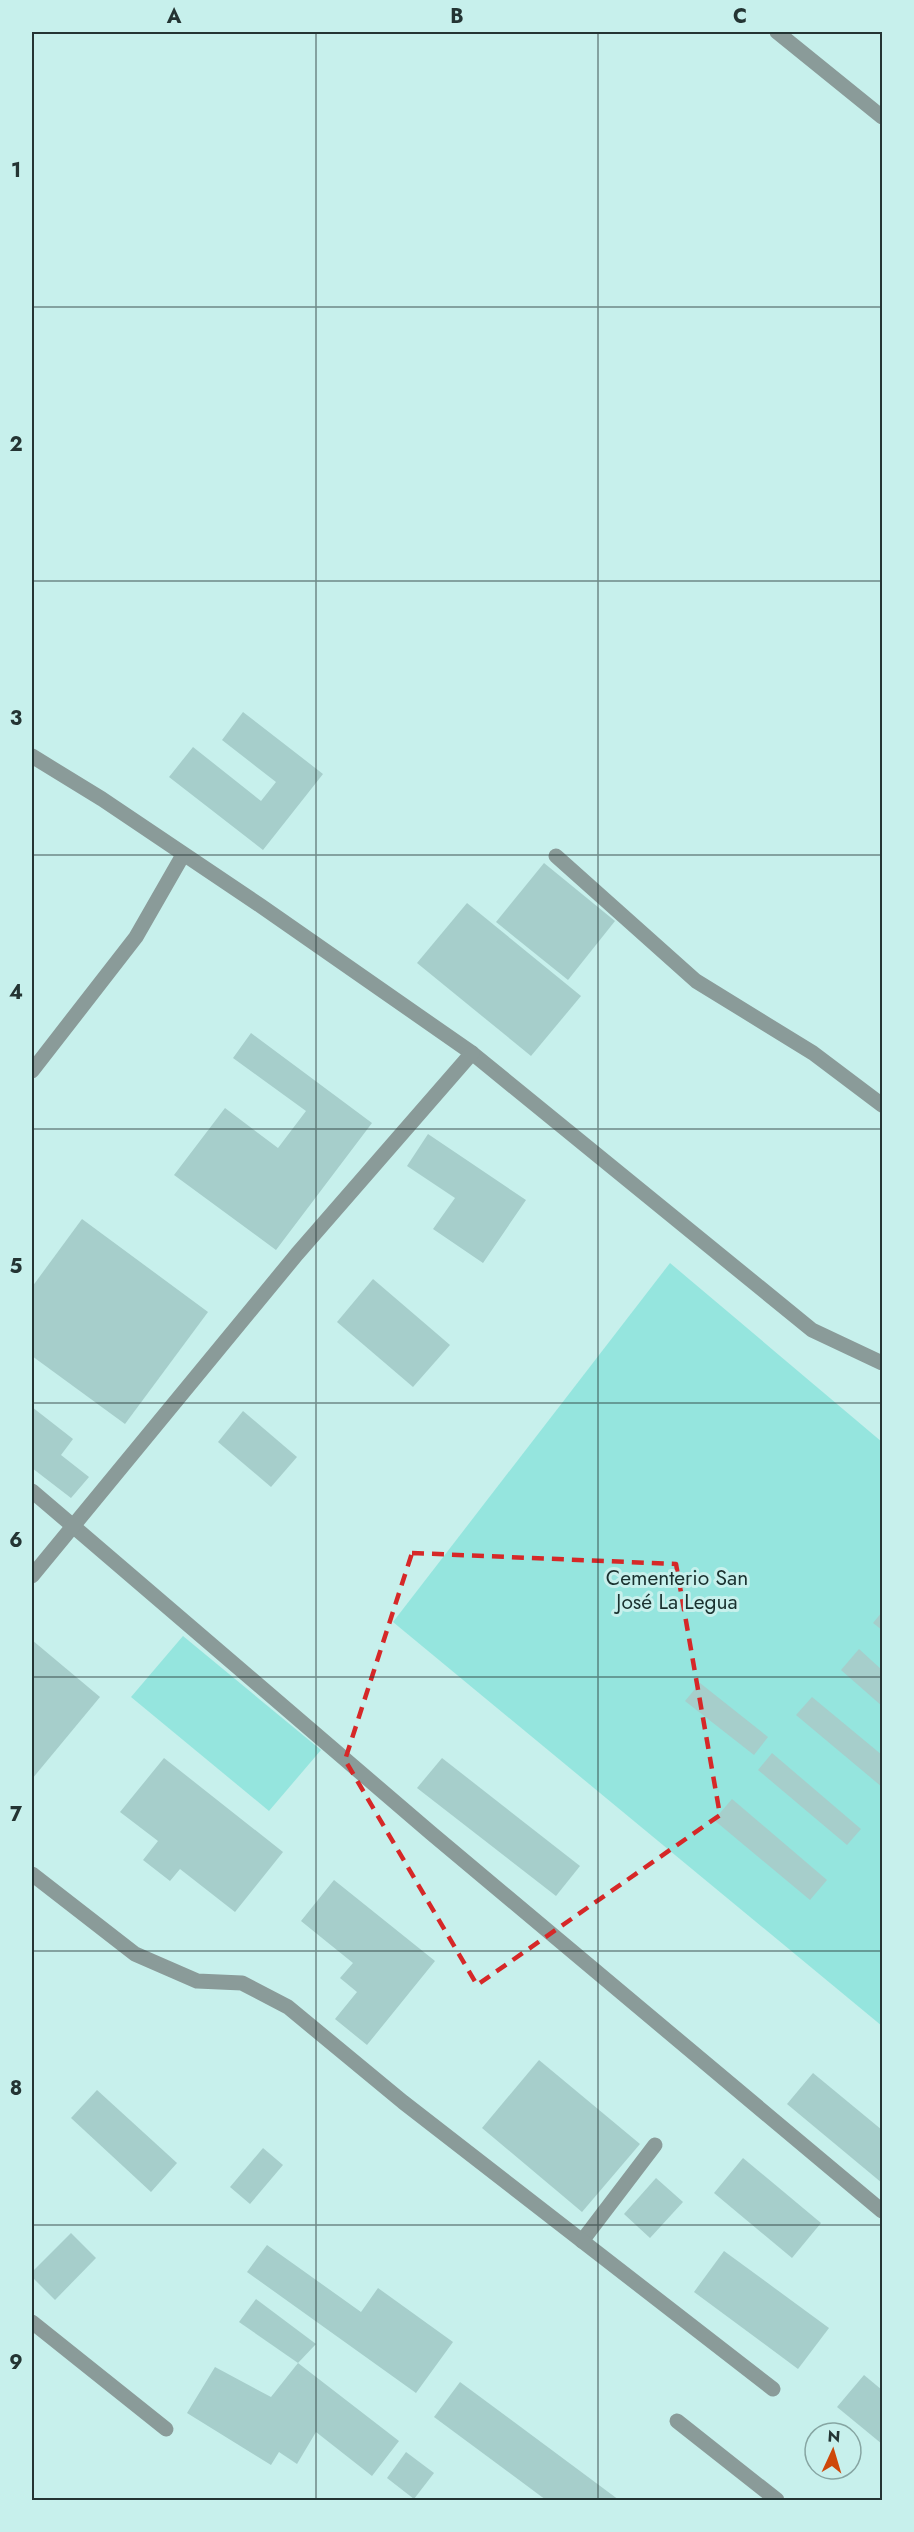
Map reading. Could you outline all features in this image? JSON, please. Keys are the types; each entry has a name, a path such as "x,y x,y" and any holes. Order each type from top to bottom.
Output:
{"street":[{"path":"777,32 882,117"},
{"path":"34,759 102,799 472,1053 812,1330 882,1363"},
{"path":"32,1071 136,937 183,855"},
{"path":"555,856 696,981 813,1053 882,1105"},
{"path":"32,1576 297,1254 472,1053"},
{"path":"32,1491 440,1840 882,2211"},
{"path":"32,1874 135,1954 197,1981 242,1983 288,2007 403,2102 773,2389"},
{"path":"582,2241 655,2145"},
{"path":"32,2322 166,2429"},
{"path":"677,2421 777,2500"}],"highlighted area":[{"path":"412,1553 676,1564 720,1815 477,1985 345,1760"}],"green space":[{"name":"Cementerio San José La Legua","path":"670,1263 882,1442 882,2026 393,1622"},
{"path":"183,1636 321,1750 269,1811 131,1697"}],"building":[{"path":"243,712 323,774 263,850 169,777 193,747 261,801 276,782 222,740"},
{"path":"544,863 615,921 568,980 496,922"},
{"path":"467,903 581,996 531,1056 417,963"},
{"path":"251,1033 372,1123 276,1250 174,1175 225,1108 278,1148 306,1111 233,1058"},
{"path":"428,1134 526,1200 483,1263 433,1229 455,1198 407,1166"},
{"path":"82,1219 208,1312 125,1424 32,1356 32,1287"},
{"path":"373,1279 450,1345 413,1387 337,1322"},
{"path":"32,1407 73,1439 61,1455 89,1477 71,1498 32,1468"},
{"path":"243,1411 297,1457 271,1487 218,1442"},
{"path":"882,1612 882,1630 873,1623"},
{"path":"32,1640 100,1697 32,1779"},
{"path":"859,1649 882,1670 882,1706 841,1670"},
{"path":"700,1683 768,1737 754,1755 685,1701"},
{"path":"812,1697 882,1755 882,1787 796,1715"},
{"path":"772,1753 861,1829 847,1845 758,1770"},
{"path":"164,1758 283,1852 235,1912 180,1869 170,1881 143,1860 158,1841 120,1812"},
{"path":"442,1758 580,1866 556,1896 417,1788"},
{"path":"732,1799 827,1880 810,1900 714,1820"},
{"path":"334,1880 435,1961 367,2045 335,2019 357,1992 340,1978 353,1963 301,1921"},
{"path":"539,2060 640,2144 582,2212 482,2128"},
{"path":"813,2073 882,2130 882,2183 787,2104"},
{"path":"97,2090 177,2163 151,2192 71,2118"},
{"path":"263,2148 283,2165 250,2204 230,2187"},
{"path":"743,2158 821,2223 792,2258 714,2193"},
{"path":"656,2178 683,2202 650,2238 624,2214"},
{"path":"71,2233 96,2258 55,2300 32,2277 32,2272"},
{"path":"267,2245 361,2312 378,2288 453,2342 416,2393 247,2272"},
{"path":"724,2251 829,2328 798,2369 694,2292"},
{"path":"256,2299 316,2344 298,2363 239,2322"},
{"path":"298,2363 399,2441 372,2476 316,2432 297,2464 279,2452 271,2465 187,2413 215,2367 271,2397"},
{"path":"864,2375 882,2390 882,2444 863,2428 863,2421 854,2421 837,2407"},
{"path":"460,2382 619,2500 546,2500 434,2417"},
{"path":"406,2452 434,2473 414,2499 387,2478"}]}
